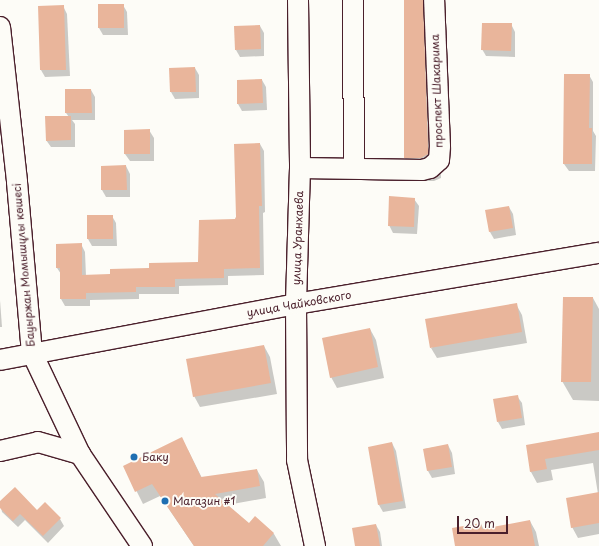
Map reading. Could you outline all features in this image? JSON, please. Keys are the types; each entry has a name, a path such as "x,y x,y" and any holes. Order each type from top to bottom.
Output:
{"street":[{"name":"улица Уранхаева","path":"298,0 300,168 296,304 297,460 314,546"},
{"path":"353,0 354,168"},
{"name":"проспект Шакарима","path":"300,168 422,170 430,168 439,160 440,147 434,0"},
{"name":"Бауыржан Момышұлы көшесі","path":"0,27 8,182 32,353 80,454 142,546"},
{"name":"улица Чайковского","path":"0,360 296,304 599,253"},
{"path":"0,451 38,442 80,454"}],"building":[{"path":"404,0 423,0 428,154 421,158 404,158"},
{"path":"98,4 124,4 124,28 98,28"},
{"path":"64,5 66,70 40,70 38,6"},
{"path":"482,23 512,23 511,51 481,50"},
{"path":"260,25 261,49 235,50 234,26"},
{"path":"195,67 196,92 170,92 169,68"},
{"path":"564,74 590,74 589,128 592,128 592,164 563,164"},
{"path":"262,79 263,103 237,104 237,80"},
{"path":"65,89 91,89 92,113 65,113"},
{"path":"45,116 71,116 71,140 46,141"},
{"path":"150,129 150,154 124,154 124,130"},
{"path":"260,143 262,206 259,206 260,268 224,269 224,278 175,279 175,287 136,287 136,292 86,293 86,299 60,299 60,268 56,268 56,244 82,243 82,275 110,274 110,269 149,268 149,263 198,262 199,220 235,219 236,217 234,144"},
{"path":"126,165 127,190 101,190 101,166"},
{"path":"389,196 415,198 414,227 388,226"},
{"path":"509,206 513,228 489,232 485,210"},
{"path":"87,215 113,215 113,239 87,239"},
{"path":"563,297 593,297 591,382 561,382"},
{"path":"517,303 522,332 430,348 425,319"},
{"path":"370,328 378,367 330,378 322,338"},
{"path":"264,345 271,383 193,397 186,359"},
{"path":"518,395 522,418 497,422 493,399"},
{"path":"599,432 599,450 545,459 547,469 530,472 526,445"},
{"path":"182,437 201,477 257,469 260,486 215,494 249,523 255,516 274,533 263,546 194,546 152,484 135,492 123,466"},
{"path":"392,442 403,501 378,505 368,447"},
{"path":"448,444 452,467 427,471 423,449"},
{"path":"15,487 37,510 45,502 61,518 43,536 20,514 13,521 0,508 0,501"},
{"path":"599,492 599,523 571,528 566,498"},
{"path":"530,520 535,546 455,546 452,528 481,523 482,529"},
{"path":"376,524 380,546 355,546 352,528"}],"place":[{"name":"Баку","path":"134,457"},
{"name":"Магазин #1","path":"165,501"}]}
